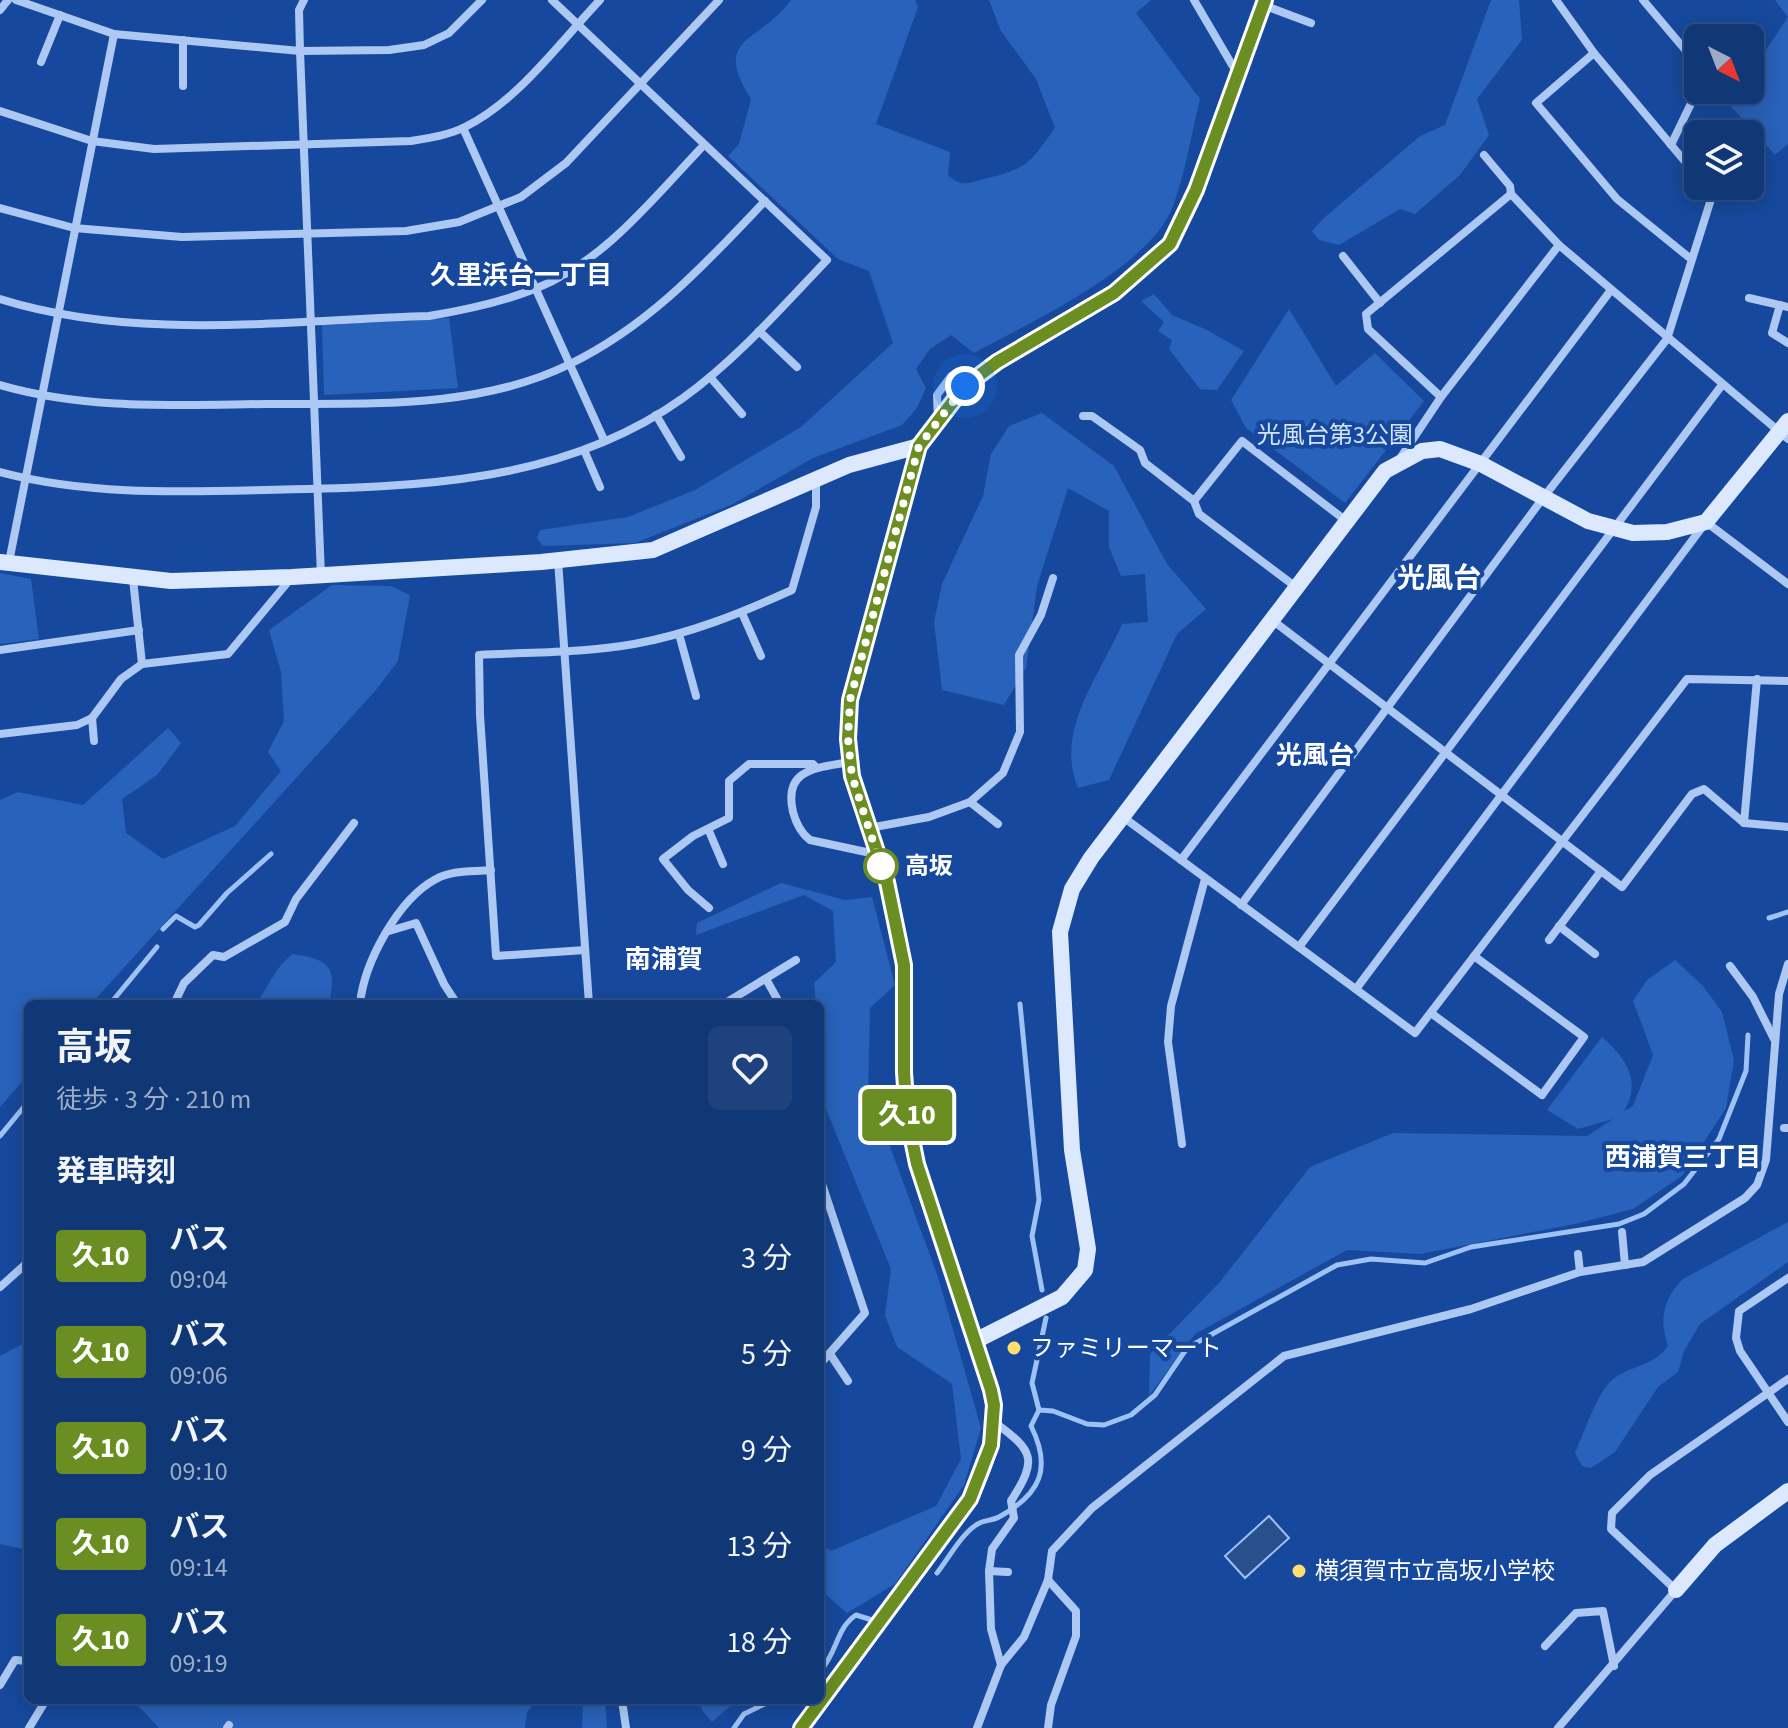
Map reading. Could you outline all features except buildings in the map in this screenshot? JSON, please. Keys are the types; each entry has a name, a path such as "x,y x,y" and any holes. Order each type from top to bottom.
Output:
{"street":[{"path":"0,10 8,0"},
{"path":"16,0 114,34 300,51 389,50 424,45 449,33 482,0"},
{"path":"304,0 299,10 300,51 321,576"},
{"path":"0,472 87,489 143,492 410,486 474,479 526,469 584,450 656,415 710,377 827,260 552,0"},
{"path":"0,111 92,141 154,149 411,141 463,128 509,96 600,0"},
{"path":"0,208 74,228 182,237 406,231 459,222 500,208 544,182 566,163 719,0"},
{"path":"1194,0 1238,76"},
{"path":"1556,0 1594,53 1684,160"},
{"path":"1643,0 1684,48"},
{"path":"824,1697 970,1499 988,1453 994,1422 991,1390 917,1164 907,1115 904,965 897,922 850,762 850,700 919,446 965,386 997,362 1114,293 1170,244 1187,212 1264,3 1311,23"},
{"path":"41,62 60,15"},
{"path":"114,34 25,477 4,563 133,579 292,577 558,560 653,550 849,465 919,446"},
{"path":"183,40 183,86"},
{"path":"1594,53 1536,103 1617,199 1691,259"},
{"path":"1671,145 1691,104"},
{"path":"463,128 538,288 604,440"},
{"path":"0,299 56,314 140,324 429,316 473,308 538,288 595,253 627,226 704,145"},
{"path":"1356,989 1706,522 1785,431 1722,385 1559,245 1511,194 1510,186 1484,155"},
{"path":"1441,397 1368,329 1366,314 1511,194"},
{"path":"1241,905 1543,498 1667,339 1711,200"},
{"path":"0,385 41,397 122,406 411,402 467,395 529,380 569,365 655,312 765,201"},
{"path":"1398,461 1441,397 1559,245"},
{"path":"1343,256 1380,303"},
{"path":"1181,860 1611,290"},
{"path":"1749,298 1784,306 1772,333 1788,343"},
{"path":"759,331 797,367"},
{"path":"938,419 937,395 951,376"},
{"path":"710,377 742,414"},
{"path":"1299,947 1722,385"},
{"path":"656,415 681,457"},
{"path":"1083,416 1092,416 1140,450 1145,463 1194,501 1199,514 1296,587"},
{"path":"1194,501 1242,441 1345,520"},
{"path":"975,1341 1062,1297 1085,1270 1088,1249 1072,1150 1060,932 1072,889 1122,817 1385,471 1398,461 1422,451 1440,449 1481,464 1543,498 1613,529 1667,532 1706,522"},
{"path":"584,450 600,487"},
{"path":"585,950 496,956 479,655 632,644 679,634 742,613 792,590 816,507 816,480"},
{"path":"1706,522 1788,584"},
{"path":"558,560 589,1000"},
{"path":"0,734 77,725 92,718 121,679 142,664 228,654 292,577"},
{"path":"869,829 929,817 970,802 1003,773 1020,732 1019,655 1041,615 1053,578"},
{"path":"133,579 142,664"},
{"path":"742,613 761,656"},
{"path":"1272,620 1622,887 1692,794 1704,789 1744,823 1788,827"},
{"path":"0,650 139,630"},
{"path":"679,634 696,696"},
{"path":"1122,817 1415,1033 1687,679 1788,681"},
{"path":"1744,823 1757,679"},
{"path":"92,718 94,741"},
{"path":"709,908 688,890 663,859 693,836 709,831 729,818 729,781 749,764 763,761 813,764 817,768"},
{"path":"850,762 803,774 791,789 795,818 805,836 866,852 876,850"},
{"path":"970,802 998,824"},
{"path":"176,1000 184,983 213,955 224,957 285,922 296,899 354,823"},
{"path":"709,831 723,864"},
{"path":"361,1000 366,975 386,932 418,893 433,880 450,873 491,870"},
{"path":"1549,940 1601,871"},
{"path":"1182,1144 1168,1042 1171,1006 1205,879"},
{"path":"386,932 416,923 454,1000"},
{"path":"1559,926 1595,954"},
{"path":"1431,1013 1542,1095 1584,1037 1474,956"},
{"path":"731,1000 796,960"},
{"path":"977,1728 1001,1665 1024,1637 1048,1580 1052,1551 1092,1508 1284,1356 1471,1309 1580,1272 1643,1262 1745,1198 1757,1185 1766,1160 1779,994 1788,964"},
{"path":"1730,966 1753,997 1774,1039"},
{"path":"766,979 778,1000"},
{"path":"824,1190 865,1313 824,1360"},
{"path":"1622,1232 1625,1265"},
{"path":"1578,1254 1580,1272"},
{"path":"0,1287 24,1266"},
{"path":"1788,1278 1739,1311 1736,1338 1740,1351 1788,1422"},
{"path":"830,1354 848,1381"},
{"path":"1676,1590 1611,1529 1612,1513 1650,1475 1788,1379"},
{"path":"994,1422 1023,1444 1028,1455 1028,1474 1012,1510 1014,1518 992,1549 989,1571 991,1629 1001,1665"},
{"path":"1558,1728 1715,1545 1788,1491"},
{"path":"989,1571 1008,1572"},
{"path":"1048,1580 1076,1611 1076,1636 1051,1705 1048,1728"},
{"path":"1545,1646 1576,1613 1603,1611 1614,1666"},
{"path":"0,1685 15,1660 24,1661"},
{"path":"29,1728 44,1704"},
{"path":"623,1704 626,1728"},
{"path":"801,1728 819,1704"}],"green space":[{"path":"791,0 915,0 918,7 876,124 950,152 948,175 958,182 967,183 1021,167 1034,156 1055,128 1036,79 1001,31 989,0 1151,0 1136,13 1200,99 1173,206 1160,229 1140,250 1086,291 974,353 951,335 930,349 916,369 926,388 917,408 902,425 813,458 731,505 635,543 543,546 537,538 540,530 628,517 695,490 801,427 893,343 869,271 838,259 728,156 739,144 751,99 740,78 736,63 738,52 744,42"},
{"path":"1491,0 1519,0 1522,40 1477,99 1489,135 1460,175 1415,214 1400,209 1339,245 1319,240 1312,231 1324,218 1420,136 1445,125"},
{"path":"1775,0 1788,0 1788,17"},
{"path":"1788,17 1788,144 1775,155 1764,143 1764,120 1743,120 1729,104 1764,104 1764,53"},
{"path":"1154,294 1172,315 1244,351 1217,390 1200,389 1169,349 1172,340 1158,331 1164,322 1141,301"},
{"name":"光風台第3公園","path":"1289,309 1336,386 1375,353 1424,401 1345,503 1246,428 1231,400"},
{"path":"449,318 458,388 324,395 322,325"},
{"path":"1042,413 1114,466 1167,564 1206,609 1177,634 1109,780 1078,788 1072,766 1072,745 1083,704 1122,624 1148,622 1145,574 1121,576 1109,547 1109,511 1068,488 1037,586 1026,668 1004,705 942,690 934,622 942,584 983,496 991,454 1009,426"},
{"path":"0,573 31,579 39,639 0,644"},
{"path":"332,585 391,586 410,595 398,661 376,690 95,1000 24,1000 24,1080 0,1107 0,800 18,792 83,805 168,728 181,743 157,775 122,799 126,833 163,859 235,826 281,771 268,752 284,721 281,672 269,630"},
{"path":"781,883 845,900 872,897 895,985 870,1008 868,1098 885,1133 938,1277 981,1428 964,1485 895,1584 847,1613 824,1594 824,1547 831,1551 936,1506 961,1459 952,1384 897,1347 885,1315 891,1269 826,1109 824,1000 816,1000 814,983 836,962 833,911 804,895 696,935 697,923"},
{"path":"293,954 323,962 331,973 330,1000 259,1000"},
{"path":"1675,960 1703,986 1722,1012 1734,1060 1726,1108 1682,1176 1633,1209 1575,1224 1420,1254 1347,1250 1195,1334 1149,1396 1150,1354 1219,1283 1310,1167 1393,1133 1587,1136 1613,1119 1578,1129 1547,1110 1602,1037 1618,1053 1629,1071 1632,1090 1624,1111 1633,1106 1653,1055 1633,1001 1647,980"},
{"path":"1788,1222 1788,1262 1700,1324 1684,1351 1678,1372 1658,1387 1615,1452 1591,1468 1582,1466 1575,1453 1604,1389 1616,1377 1655,1358 1668,1346 1664,1327 1665,1310 1676,1287 1683,1279"},
{"path":"24,1343 24,1549 0,1544 0,1356"},
{"path":"137,1704 534,1704 527,1712 525,1728 159,1728"},
{"path":"583,1704 605,1704 607,1728 582,1728"},
{"path":"701,1704 732,1704 712,1722"}],"shaded area":[{"path":"1269,1516 1289,1538 1245,1578 1225,1556"}],"waterway":[{"path":"163,929 176,916 195,927 199,925 227,893 271,854"},
{"path":"1769,918 1788,912"},
{"path":"113,1000 157,947"},
{"path":"1020,1004 1039,1200 1032,1236 1042,1290"},
{"path":"937,1573 970,1529 1013,1508 1033,1489 1039,1479 1041,1455 1031,1426 1039,1410 1053,1411 1087,1424 1104,1425 1131,1415 1155,1395 1187,1348 1337,1265 1371,1259 1425,1263 1471,1247 1619,1224 1644,1214 1684,1184 1719,1139 1746,1071 1748,1035"},
{"path":"0,1136 24,1107"},
{"path":"1039,1410 1032,1383 1046,1318"},
{"path":"824,1666 849,1620 856,1615 872,1620"},
{"path":"734,1728 744,1714 765,1704"}],"bus line":[{"name":"久10","path":"824,1697 970,1499 991,1445 994,1422 991,1390 917,1164 907,1115 904,965 887,882 859,803 850,762 850,700 859,660 919,446 965,386 997,362 1114,293 1170,244 1183,223 1196,190 1265,0"},
{"name":"久10","path":"801,1728 819,1704"}],"place":[{"name":"高坂","path":"881,866"},
{"name":"ファミリーマート","path":"1014,1348"},
{"name":"横須賀市立高坂小学校","path":"1299,1571"}],"district":[{"name":"久里浜台一丁目","path":"521,275"},
{"name":"光風台","path":"1439,577"},
{"name":"光風台","path":"1315,755"},
{"name":"南浦賀","path":"664,959"},
{"name":"西浦賀三丁目","path":"1683,1157"}],"route":[{"path":"881,866 852,776 848,739 850,700 919,446 965,386"}]}
